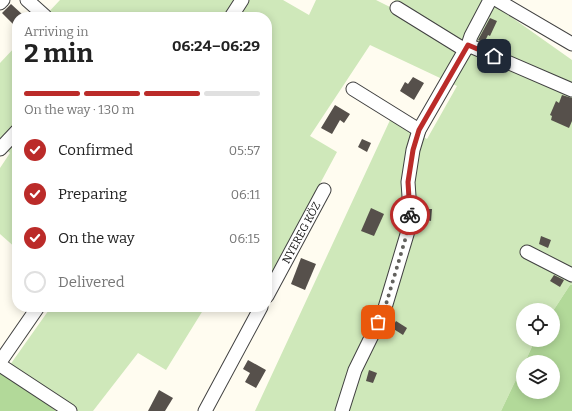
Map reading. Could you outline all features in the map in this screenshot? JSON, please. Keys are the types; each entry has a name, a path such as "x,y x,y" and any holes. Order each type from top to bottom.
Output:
{"street":[{"path":"0,3 3,0"},
{"path":"27,0 40,12"},
{"path":"234,12 242,0"},
{"path":"342,411 355,370 384,311 408,230 410,211 408,182 413,150 419,130 467,48 471,36 490,0"},
{"path":"497,0 572,44"},
{"path":"397,8 467,48 572,90"},
{"path":"352,89 419,130"},
{"path":"0,149 12,136"},
{"name":"NYEREG KÖZ","path":"272,287 324,190"},
{"path":"527,252 572,275"},
{"path":"35,312 0,363 70,411"},
{"path":"205,411 258,312"}],"green space":[{"path":"60,0 283,0 309,15 316,0 376,0 390,7 395,0 487,0 572,60 572,285 570,285 558,303 516,303 516,347 532,347 528,355 516,355 516,380 501,411 255,411 391,118 427,139 457,86 370,45 310,136 337,152 272,273 272,12 49,12"},
{"path":"12,50 12,245 0,234 0,168 10,153 0,144 0,63"},
{"path":"570,285 572,285 572,411 501,411 516,380 516,399 560,399 560,355 528,355 532,347 560,347 560,303 558,303"},
{"path":"47,312 202,312 166,370 138,353 93,411 56,411 5,372"},
{"path":"0,369 5,372 56,411 0,411"}],"building":[{"path":"11,4 20,12 12,12 12,23 2,13"},
{"path":"490,18 497,21 490,36 488,35 484,43 478,40"},
{"path":"413,77 424,83 414,100 400,91 405,82 408,84"},
{"path":"562,95 572,98 572,121 569,128 551,120 552,116 550,115 556,101 559,103"},
{"path":"335,105 350,114 344,123 340,120 332,134 321,128"},
{"path":"362,139 371,143 367,152 358,147"},
{"path":"420,206 432,209 431,221 427,220 427,224 419,223"},
{"path":"371,208 384,214 374,236 361,231"},
{"path":"541,236 551,240 548,248 539,244"},
{"path":"301,258 316,264 305,290 291,284"},
{"path":"554,275 564,280 560,287 550,281"},
{"path":"396,321 407,328 403,335 392,328"},
{"path":"248,360 266,370 256,388 245,382 250,373 243,369"},
{"path":"369,370 377,373 373,383 366,381"},
{"path":"159,390 173,398 165,411 148,411"}],"way so far":[{"path":"378,322 384,311 408,230 410,215"}],"route":[{"path":"410,215 408,182 413,150 419,130 468,45 494,56"}]}
